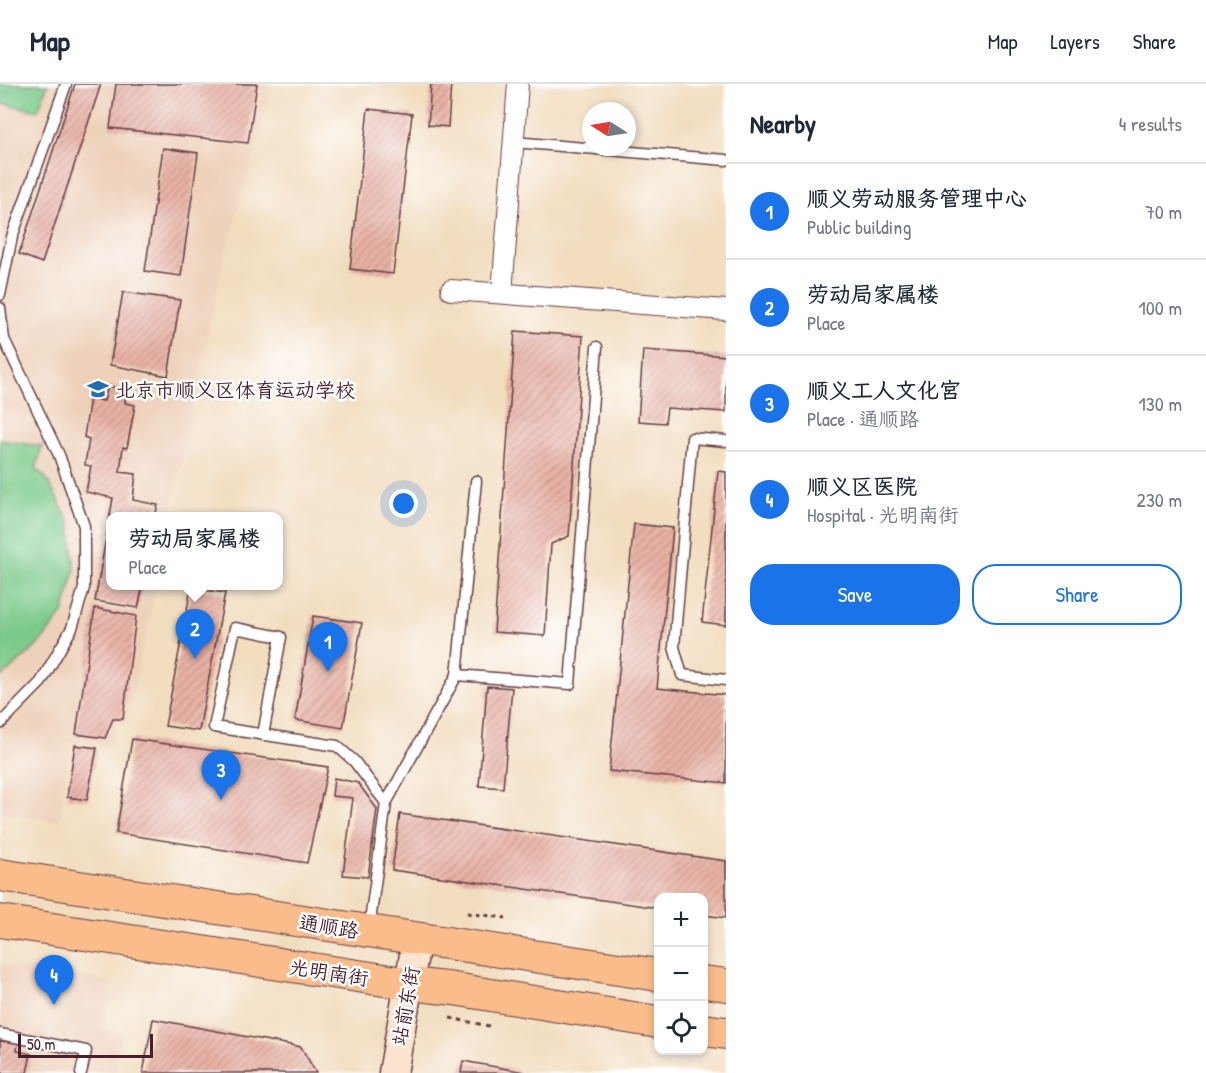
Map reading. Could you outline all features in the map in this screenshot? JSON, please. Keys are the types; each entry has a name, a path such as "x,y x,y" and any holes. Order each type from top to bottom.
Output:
{"main road":[{"name":"通顺路","path":"0,875 654,974"},
{"name":"光明南街","path":"0,921 654,1021"},
{"path":"708,983 726,985"},
{"path":"708,1031 726,1034"}],"street":[{"path":"502,293 519,84"},
{"path":"451,290 726,310"},
{"name":"站前东街","path":"412,1073 419,985 427,940"},
{"name":"站前东街","path":"393,1073 419,985"}],"lane":[{"path":"0,294 12,237 66,84"},
{"path":"514,142 726,160"},
{"path":"0,308 4,339 59,455 84,526 84,588 72,628 41,682 0,724"},
{"path":"458,675 570,684 597,347"},
{"path":"726,441 692,438 674,647 682,675 726,680"},
{"path":"368,932 386,803 458,675 476,481"},
{"path":"263,735 281,637 235,628 214,727 263,735 337,746 354,761 386,803"},
{"path":"0,1034 86,1051 81,1073"}],"path":[{"path":"467,913 506,918"},
{"path":"450,1018 489,1026"}],"shaded area":[{"name":"北京市顺义区体育运动学校","path":"48,84 273,84 223,262 171,512 106,512 106,590 155,590 126,725 117,724 111,749 71,742 60,822 0,813 0,103 38,111"},
{"path":"0,964 113,981 104,1029 122,1033 114,1073 0,1073"}],"green space":[{"path":"0,84 48,84 38,111 0,103"},
{"path":"0,440 42,446 36,469 46,478 70,522 75,570 63,614 38,645 0,676"}],"building":[{"path":"75,84 101,84 42,263 19,254"},
{"path":"116,84 257,84 248,143 110,128"},
{"path":"431,84 451,84 448,127 428,125"},
{"path":"368,109 412,114 393,274 350,269"},
{"path":"163,148 198,153 181,276 145,271"},
{"path":"123,292 180,300 168,376 110,365"},
{"path":"515,331 583,336 569,536 551,544 545,636 494,632"},
{"path":"643,350 726,356 726,412 667,408 665,423 638,421"},
{"path":"108,386 126,390 125,403 135,405 127,448 123,447 120,472 136,474 133,500 158,505 156,512 111,512 113,498 86,492 91,466 85,465 89,439 84,437 90,398 104,401"},
{"path":"718,471 726,472 726,625 702,622"},
{"path":"634,524 673,528 657,688 726,695 726,783 609,771"},
{"path":"106,538 106,590 142,590 138,608 95,601"},
{"path":"191,590 225,593 199,731 165,726"},
{"path":"95,608 136,616 123,719 113,719 105,738 76,734"},
{"path":"313,616 362,623 343,728 295,720"},
{"path":"487,686 512,688 503,788 479,786"},
{"path":"132,739 328,767 307,863 116,833"},
{"path":"75,745 97,748 87,800 67,797"},
{"path":"334,778 358,783 377,809 368,877 343,875 353,798 332,796"},
{"path":"400,814 726,861 726,918 708,916 708,893 654,893 654,907 392,870"},
{"path":"153,1019 301,1047 316,1073 143,1073"},
{"path":"0,1041 18,1043 17,1051 31,1054 27,1073 0,1073"},
{"path":"463,1061 524,1072 461,1073"}],"place":[{"name":"北京市顺义区体育运动学校","path":"98,389"},
{"name":"劳动局家属楼","path":"195,659"},
{"name":"顺义劳动服务管理中心","path":"328,672"},
{"name":"顺义工人文化宫","path":"221,800"},
{"name":"顺义区医院","path":"54,1005"}]}
